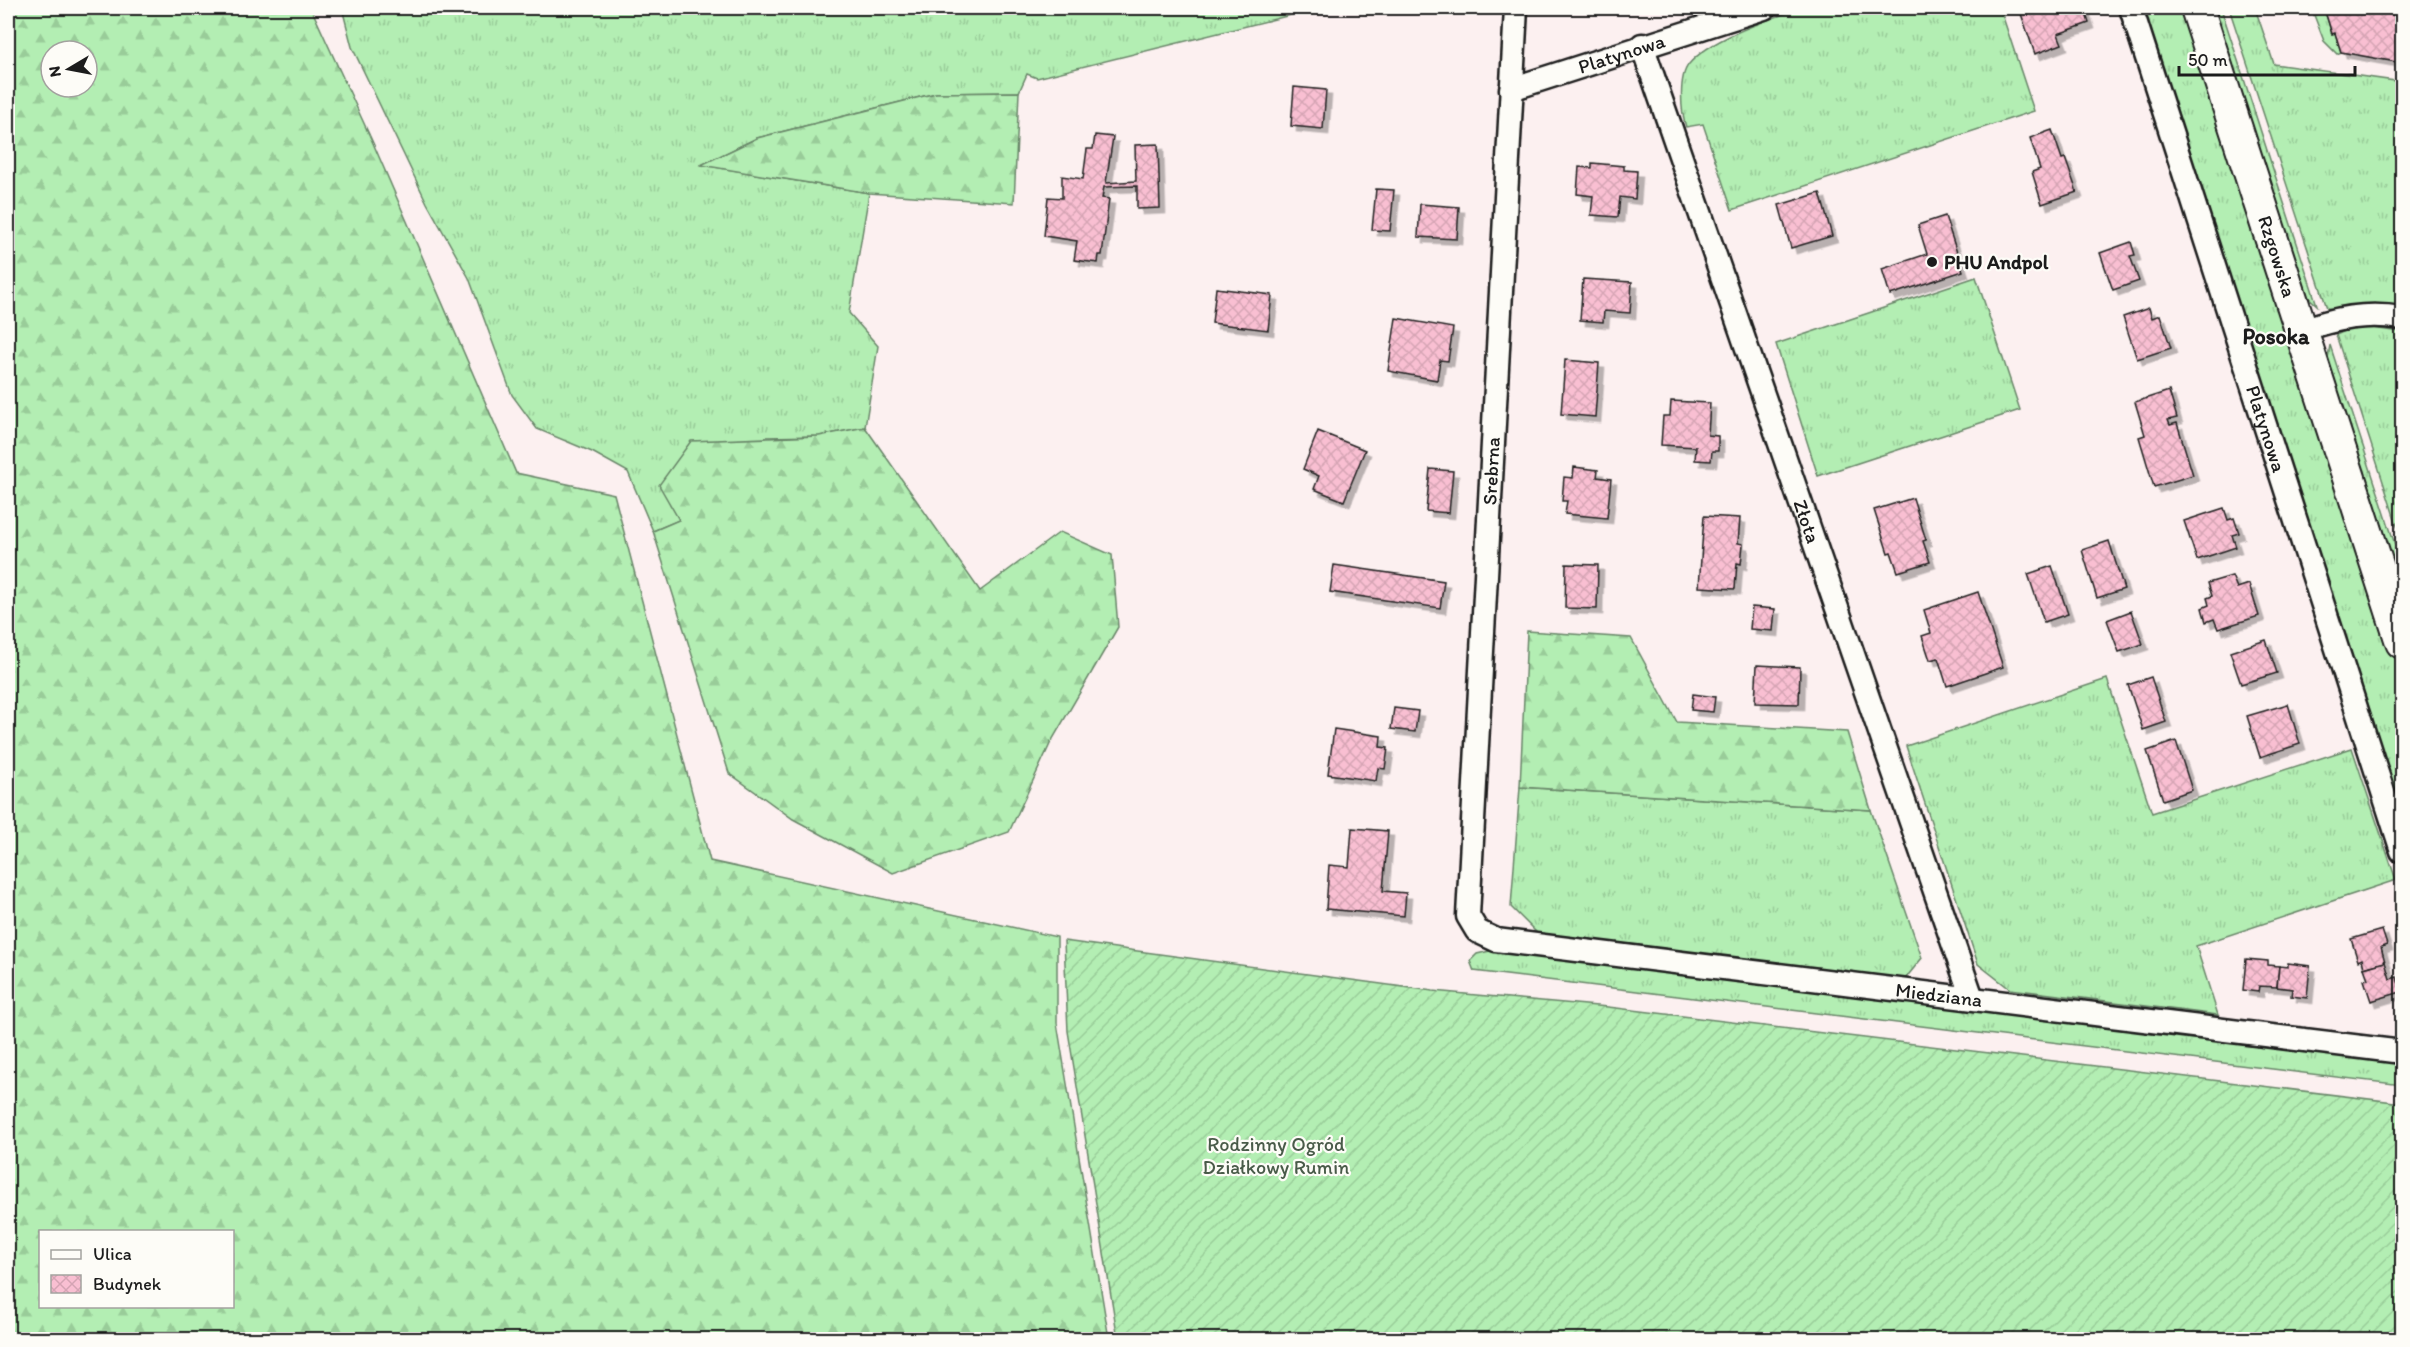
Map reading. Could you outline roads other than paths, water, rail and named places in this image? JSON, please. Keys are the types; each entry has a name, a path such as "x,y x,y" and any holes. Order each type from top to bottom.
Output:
{"street":[{"name":"Srebrna","path":"1478,931 1468,916 1516,8"},
{"name":"Platynowa","path":"1511,89 1642,45 1764,8"},
{"name":"Platynowa","path":"2131,8 2403,851"},
{"name":"Rzgowska","path":"2197,8 2300,331 2403,642"},
{"name":"Złota","path":"1642,45 1972,998"},
{"path":"2300,331 2325,321 2351,316 2378,314 2403,318"},
{"name":"Miedziana","path":"1478,931 1496,940 2403,1052"}],"place":[{"name":"PHU Andpol","path":"1932,262"}],"district":[{"name":"Posoka","path":"2276,336"}],"park label":[{"name":"Rodzinny Ogród Działkowy Rumin","path":"1276,1156"}]}
